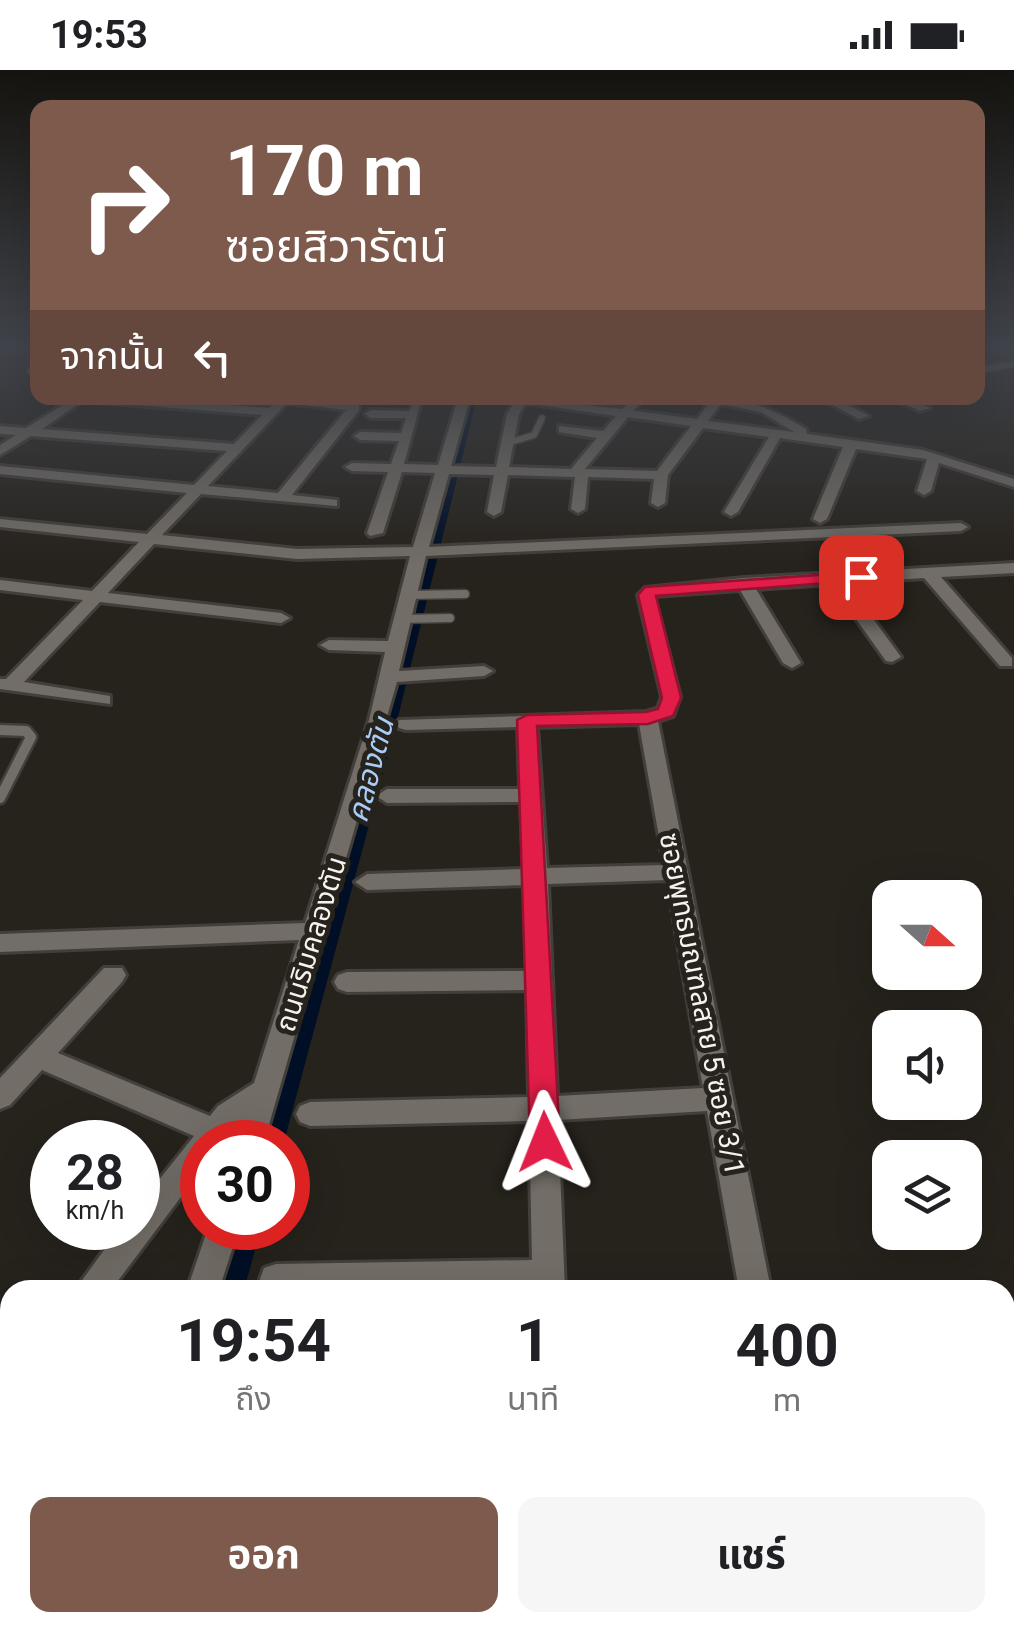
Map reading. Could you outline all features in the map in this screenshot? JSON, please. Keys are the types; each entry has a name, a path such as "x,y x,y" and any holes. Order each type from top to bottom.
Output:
{"street":[{"path":"0,451 49,419"},
{"path":"6,684 98,596 265,419"},
{"path":"282,498 345,419"},
{"path":"375,532 414,419"},
{"name":"ถนนริมคลองตัน","path":"257,1120 378,720 397,676 394,648 431,550 460,419"},
{"path":"494,512 512,419"},
{"path":"578,509 578,474 621,419"},
{"path":"678,419 934,457 1014,483"},
{"path":"658,504 661,475 704,419"},
{"path":"781,419 813,438"},
{"path":"0,430 237,448"},
{"path":"563,430 606,436"},
{"path":"731,512 778,433"},
{"path":"360,436 408,437"},
{"path":"820,519 851,444"},
{"path":"924,492 934,457"},
{"path":"352,467 661,475"},
{"path":"0,470 332,503"},
{"path":"0,523 297,554 961,527"},
{"path":"406,724 648,718 666,712 672,698 646,595 664,588 1014,568"},
{"path":"928,573 1006,662"},
{"path":"835,578 892,657"},
{"path":"744,583 792,662"},
{"path":"0,585 281,618"},
{"path":"329,645 394,648"},
{"path":"397,676 484,671"},
{"path":"6,684 103,700"},
{"name":"ซอยพุทธมณฑลสาย 5 ซอย 3/1","path":"648,718 753,1280"},
{"path":"527,720 549,1280"},
{"path":"387,796 532,795"},
{"path":"367,882 678,872"},
{"path":"0,943 315,931"},
{"path":"0,1097 113,975"},
{"path":"347,982 539,980"},
{"path":"37,1056 180,1126"},
{"path":"223,1120 267,1089"},
{"path":"310,1114 720,1100"},
{"path":"98,1280 180,1176"},
{"path":"206,1280 216,1250"},
{"path":"276,1279 367,1280"}],"lane":[{"path":"508,443 534,435 542,419"},
{"path":"411,595 465,594"},
{"path":"405,618 450,618"},
{"path":"0,730 26,732 30,736 0,798"}],"waterway":[{"name":"คลองตัน","path":"275,1120 389,713 466,419"},
{"name":"คลองตัน","path":"231,1280 239,1250"}],"route":[{"path":"545,1142 527,720 648,718 666,712 672,698 647,602 646,595 651,591 861,577"}]}
